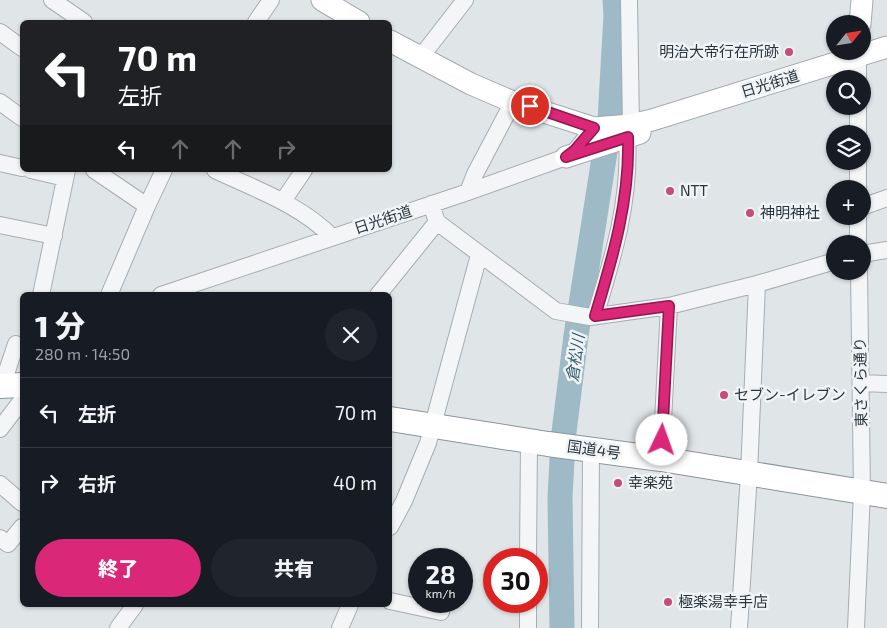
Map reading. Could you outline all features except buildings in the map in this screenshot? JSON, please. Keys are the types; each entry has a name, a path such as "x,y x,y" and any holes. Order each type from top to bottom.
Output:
{"highway":[{"name":"国道4号","path":"392,419 661,459 887,496"}],"main road":[{"path":"322,0 355,20"},
{"path":"861,15 862,0"},
{"path":"392,42 471,84 598,134"},
{"name":"日光街道","path":"871,51 887,47"},
{"name":"日光街道","path":"598,134 627,132 840,60"},
{"path":"566,157 598,134"}],"street":[{"path":"52,0 81,20"},
{"path":"257,20 271,0"},
{"path":"420,58 464,0"},
{"path":"592,316 613,258 624,208 628,156 629,0"},
{"path":"0,32 20,47"},
{"path":"0,102 20,117"},
{"path":"468,192 475,174 513,102"},
{"name":"日光街道","path":"170,292 468,192 566,157"},
{"path":"0,163 20,168"},
{"path":"42,292 66,174 48,172"},
{"path":"97,172 147,206"},
{"path":"110,292 163,172"},
{"path":"219,172 283,202 322,227 332,237"},
{"path":"283,202 303,172"},
{"path":"871,204 887,198"},
{"path":"432,204 437,222 556,311 592,316 669,306 757,284 826,264"},
{"path":"380,292 437,222"},
{"path":"0,225 54,236"},
{"path":"871,253 887,250"},
{"path":"392,523 404,501 433,426 479,255"},
{"name":"東さくら通り","path":"856,628 862,492 859,280"},
{"path":"739,628 749,474 757,284"},
{"path":"661,459 669,306"},
{"path":"0,349 19,343"},
{"path":"8,386 19,343"},
{"path":"861,383 887,384"},
{"path":"0,430 20,406"},
{"path":"529,548 538,442"},
{"path":"585,449 590,628"},
{"path":"0,484 20,501"},
{"path":"0,538 8,544 20,529"},
{"path":"392,601 408,605"},
{"path":"118,628 134,607"},
{"path":"340,628 349,607"},
{"path":"528,613 528,628"}],"waterway":[{"name":"倉松川","path":"562,628 560,498 563,440 576,336 610,120 616,15 615,0"}],"place":[{"name":"明治大帝行在所跡","path":"789,52"},
{"name":"NTT","path":"670,191"},
{"name":"神明神社","path":"750,213"},
{"name":"セブン-イレブン","path":"724,395"},
{"name":"幸楽苑","path":"618,483"},
{"name":"極楽湯幸手店","path":"668,602"}],"route":[{"path":"530,106 594,128 575,150 566,157 628,137 624,208 613,258 595,316 669,306 662,440"}]}
